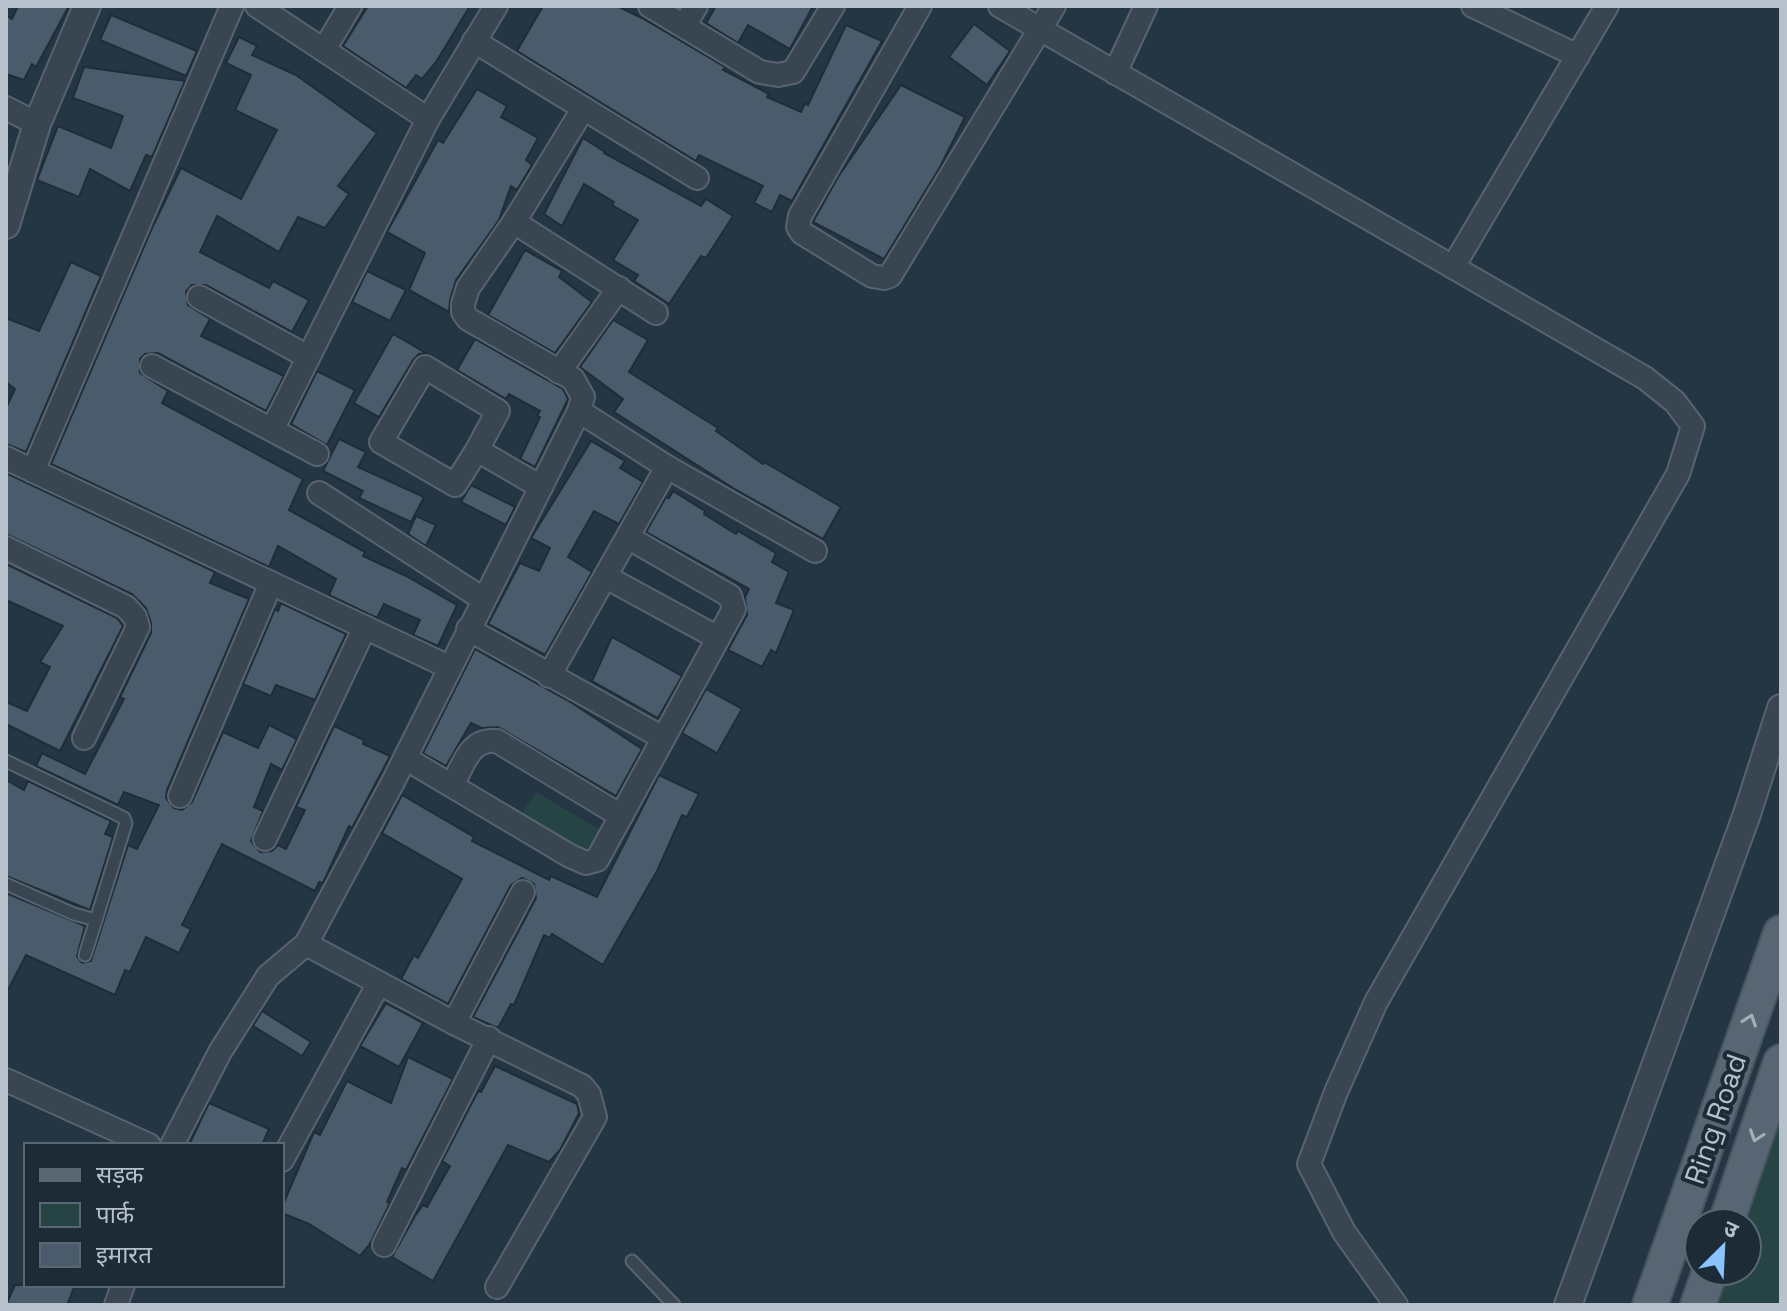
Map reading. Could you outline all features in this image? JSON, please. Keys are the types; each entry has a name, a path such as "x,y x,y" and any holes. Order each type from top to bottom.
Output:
{"main road":[{"name":"Ring Road","path":"1650,1305 1781,933"},
{"name":"Ring Road","path":"1731,1207 1781,1062"}],"street":[{"path":"6,225 37,124 87,6"},
{"path":"33,471 232,6"},
{"path":"257,6 428,119"},
{"path":"324,50 350,6"},
{"path":"272,430 428,119 496,6"},
{"path":"650,6 760,72 778,75 793,72 833,6"},
{"path":"684,26 696,6"},
{"path":"920,6 800,216 798,227 802,233 872,276 884,278 890,276 1054,6"},
{"path":"1000,6 1645,378 1675,402 1693,426 1678,474 1376,1002 1336,1092 1309,1164 1344,1232 1396,1305"},
{"path":"1115,73 1146,6"},
{"path":"1473,6 1578,56"},
{"path":"1453,267 1607,6"},
{"path":"474,41 697,178"},
{"path":"6,108 37,124"},
{"path":"173,1143 220,1052 268,976 306,944 405,758 579,411 583,397 573,379 468,319 463,312 468,288 514,222 583,109"},
{"path":"514,222 656,313"},
{"path":"559,372 619,288"},
{"path":"199,297 308,357"},
{"path":"152,366 317,454"},
{"path":"425,367 498,411 477,450 455,485 381,442 425,367"},
{"path":"579,411 667,467 815,551"},
{"path":"477,450 541,487"},
{"path":"6,458 449,667"},
{"path":"549,676 667,467"},
{"path":"319,493 483,599"},
{"path":"405,758 586,863 597,860 734,609 730,596 629,538"},
{"path":"6,548 126,607 135,617 138,627 84,738"},
{"path":"606,577 718,638"},
{"path":"180,796 271,583"},
{"path":"265,839 365,627"},
{"path":"468,629 663,738"},
{"path":"1568,1305 1747,814 1781,708"},
{"path":"452,785 475,744 484,740 497,741 621,816"},
{"path":"454,1023 523,892"},
{"path":"306,944 454,1023 582,1086 589,1094 595,1117 497,1287"},
{"path":"284,1156 379,983"},
{"path":"384,1245 489,1038"},
{"path":"6,1080 145,1143"}],"lane":[{"path":"6,761 124,818 126,823 85,955"},
{"path":"6,884 74,914 96,920"},
{"path":"632,1261 674,1305"}],"green space":[{"path":"536,792 604,832 588,859 518,819"},
{"path":"1781,1092 1781,1304 1703,1305 1709,1287 1763,1287 1763,1207 1739,1207"}],"building":[{"path":"18,6 69,6 36,67 32,64 24,80 6,74 6,15 12,19"},
{"path":"368,6 470,6 436,62 422,79 416,75 406,88 343,46"},
{"path":"543,6 617,6 725,67 723,70 769,94 767,97 801,112 805,103 808,105 846,25 882,41 792,201 780,195 772,212 754,203 763,186 699,155 696,161 517,51"},
{"path":"716,6 813,6 790,49 748,25 738,43 706,23"},
{"path":"111,15 197,51 186,76 100,40"},
{"path":"974,24 1010,51 987,85 949,57"},
{"path":"239,37 257,46 252,55 296,75 377,133 338,186 349,194 325,228 298,217 279,252 217,216 200,252 269,288 273,281 309,300 292,332 206,285 192,285 186,291 188,305 210,319 201,336 284,376 266,411 158,353 145,354 140,359 140,373 168,391 162,403 303,479 289,510 365,552 363,556 457,605 438,646 413,635 420,620 384,604 377,618 329,595 336,579 278,546 269,567 51,464 152,228 181,168 241,199 277,130 235,110 251,75 226,63"},
{"path":"84,67 185,81 152,157 146,155 130,191 90,169 79,197 37,180 58,126 111,148 123,116 73,98"},
{"path":"901,85 965,117 940,167 884,259 813,222 838,177"},
{"path":"477,89 507,106 501,117 538,138 526,160 532,165 517,190 511,186 499,220 456,280 449,312 409,290 425,253 387,232 438,140 443,143"},
{"path":"583,138 604,153 701,206 706,199 733,216 706,258 701,256 669,304 634,281 638,275 613,260 638,220 612,205 614,202 584,184 562,226 544,214"},
{"path":"525,250 562,271 559,277 592,302 555,353 488,315"},
{"path":"71,262 101,276 26,452 6,444 6,408 15,389 6,382 6,318 39,331"},
{"path":"367,271 406,290 390,321 352,302"},
{"path":"613,320 648,340 629,372 718,428 716,431 763,464 841,507 823,539 733,488 614,412 623,399 580,367"},
{"path":"393,334 426,353 419,354 413,360 379,417 354,403"},
{"path":"475,339 563,389 568,399 535,467 520,459 540,411 509,394 506,399 457,370"},
{"path":"317,371 355,390 327,445 291,424"},
{"path":"339,439 366,452 358,467 424,497 411,522 359,498 363,491 323,471"},
{"path":"591,441 625,461 620,468 643,482 619,524 594,511 568,557 592,572 545,655 488,624 520,563 539,571 550,548 531,538"},
{"path":"6,473 215,572 210,583 249,599 167,790 166,798 174,808 182,810 192,802 223,732 258,748 269,725 297,739 282,770 271,764 254,807 263,811 251,841 260,852 272,851 278,845 286,849 305,810 296,807 334,726 390,756 352,828 349,826 323,883 319,882 315,891 222,844 182,925 191,929 179,953 146,937 130,972 125,970 115,995 26,955 6,994 6,893 85,926 77,956 82,963 91,961 128,845 137,849 159,805 124,792 118,805 36,766 42,753 85,774 124,699 120,697 151,633 151,623 146,608 132,594 6,534"},
{"path":"471,485 515,507 506,525 461,502"},
{"path":"673,491 736,534 738,531 776,553 772,562 789,572 776,603 794,610 776,653 771,650 762,667 728,650 747,615 745,597 749,589 646,532 666,497 669,498"},
{"path":"416,516 436,525 426,546 408,534"},
{"path":"6,564 117,618 123,626 60,751 6,724 6,702 27,711 50,667 40,662 63,626 6,600"},
{"path":"281,603 346,634 315,700 276,685 271,696 243,684 275,609 278,611"},
{"path":"612,637 682,676 658,718 592,681"},
{"path":"475,649 572,703 642,749 616,796 498,727 482,728 471,723 446,766 423,753"},
{"path":"706,689 742,709 717,753 682,733"},
{"path":"659,775 699,794 687,817 682,815 657,871 603,965 552,934 550,938 544,935 514,1005 511,1004 498,1028 473,1017 536,898 534,884 522,878 511,885 448,1004 401,979 414,955 418,958 462,879 382,833 402,795 474,837 472,841 549,880 551,876 597,897"},
{"path":"6,780 24,790 28,781 111,821 105,834 113,837 90,910 6,876"},
{"path":"386,1003 423,1023 399,1067 360,1046"},
{"path":"262,1011 311,1042 302,1056 253,1026"},
{"path":"408,1057 453,1079 406,1170 402,1168 387,1202 390,1203 370,1244 360,1256 309,1224 284,1214 284,1202 314,1132 320,1135 347,1081 391,1103"},
{"path":"495,1066 577,1104 579,1113 560,1150 549,1162 508,1145 433,1281 392,1257 415,1216 423,1205 427,1207 450,1166 442,1161 478,1091 481,1092"},
{"path":"209,1103 269,1129 263,1143 190,1143"},
{"path":"15,1285 74,1287 67,1305 6,1305"}]}
